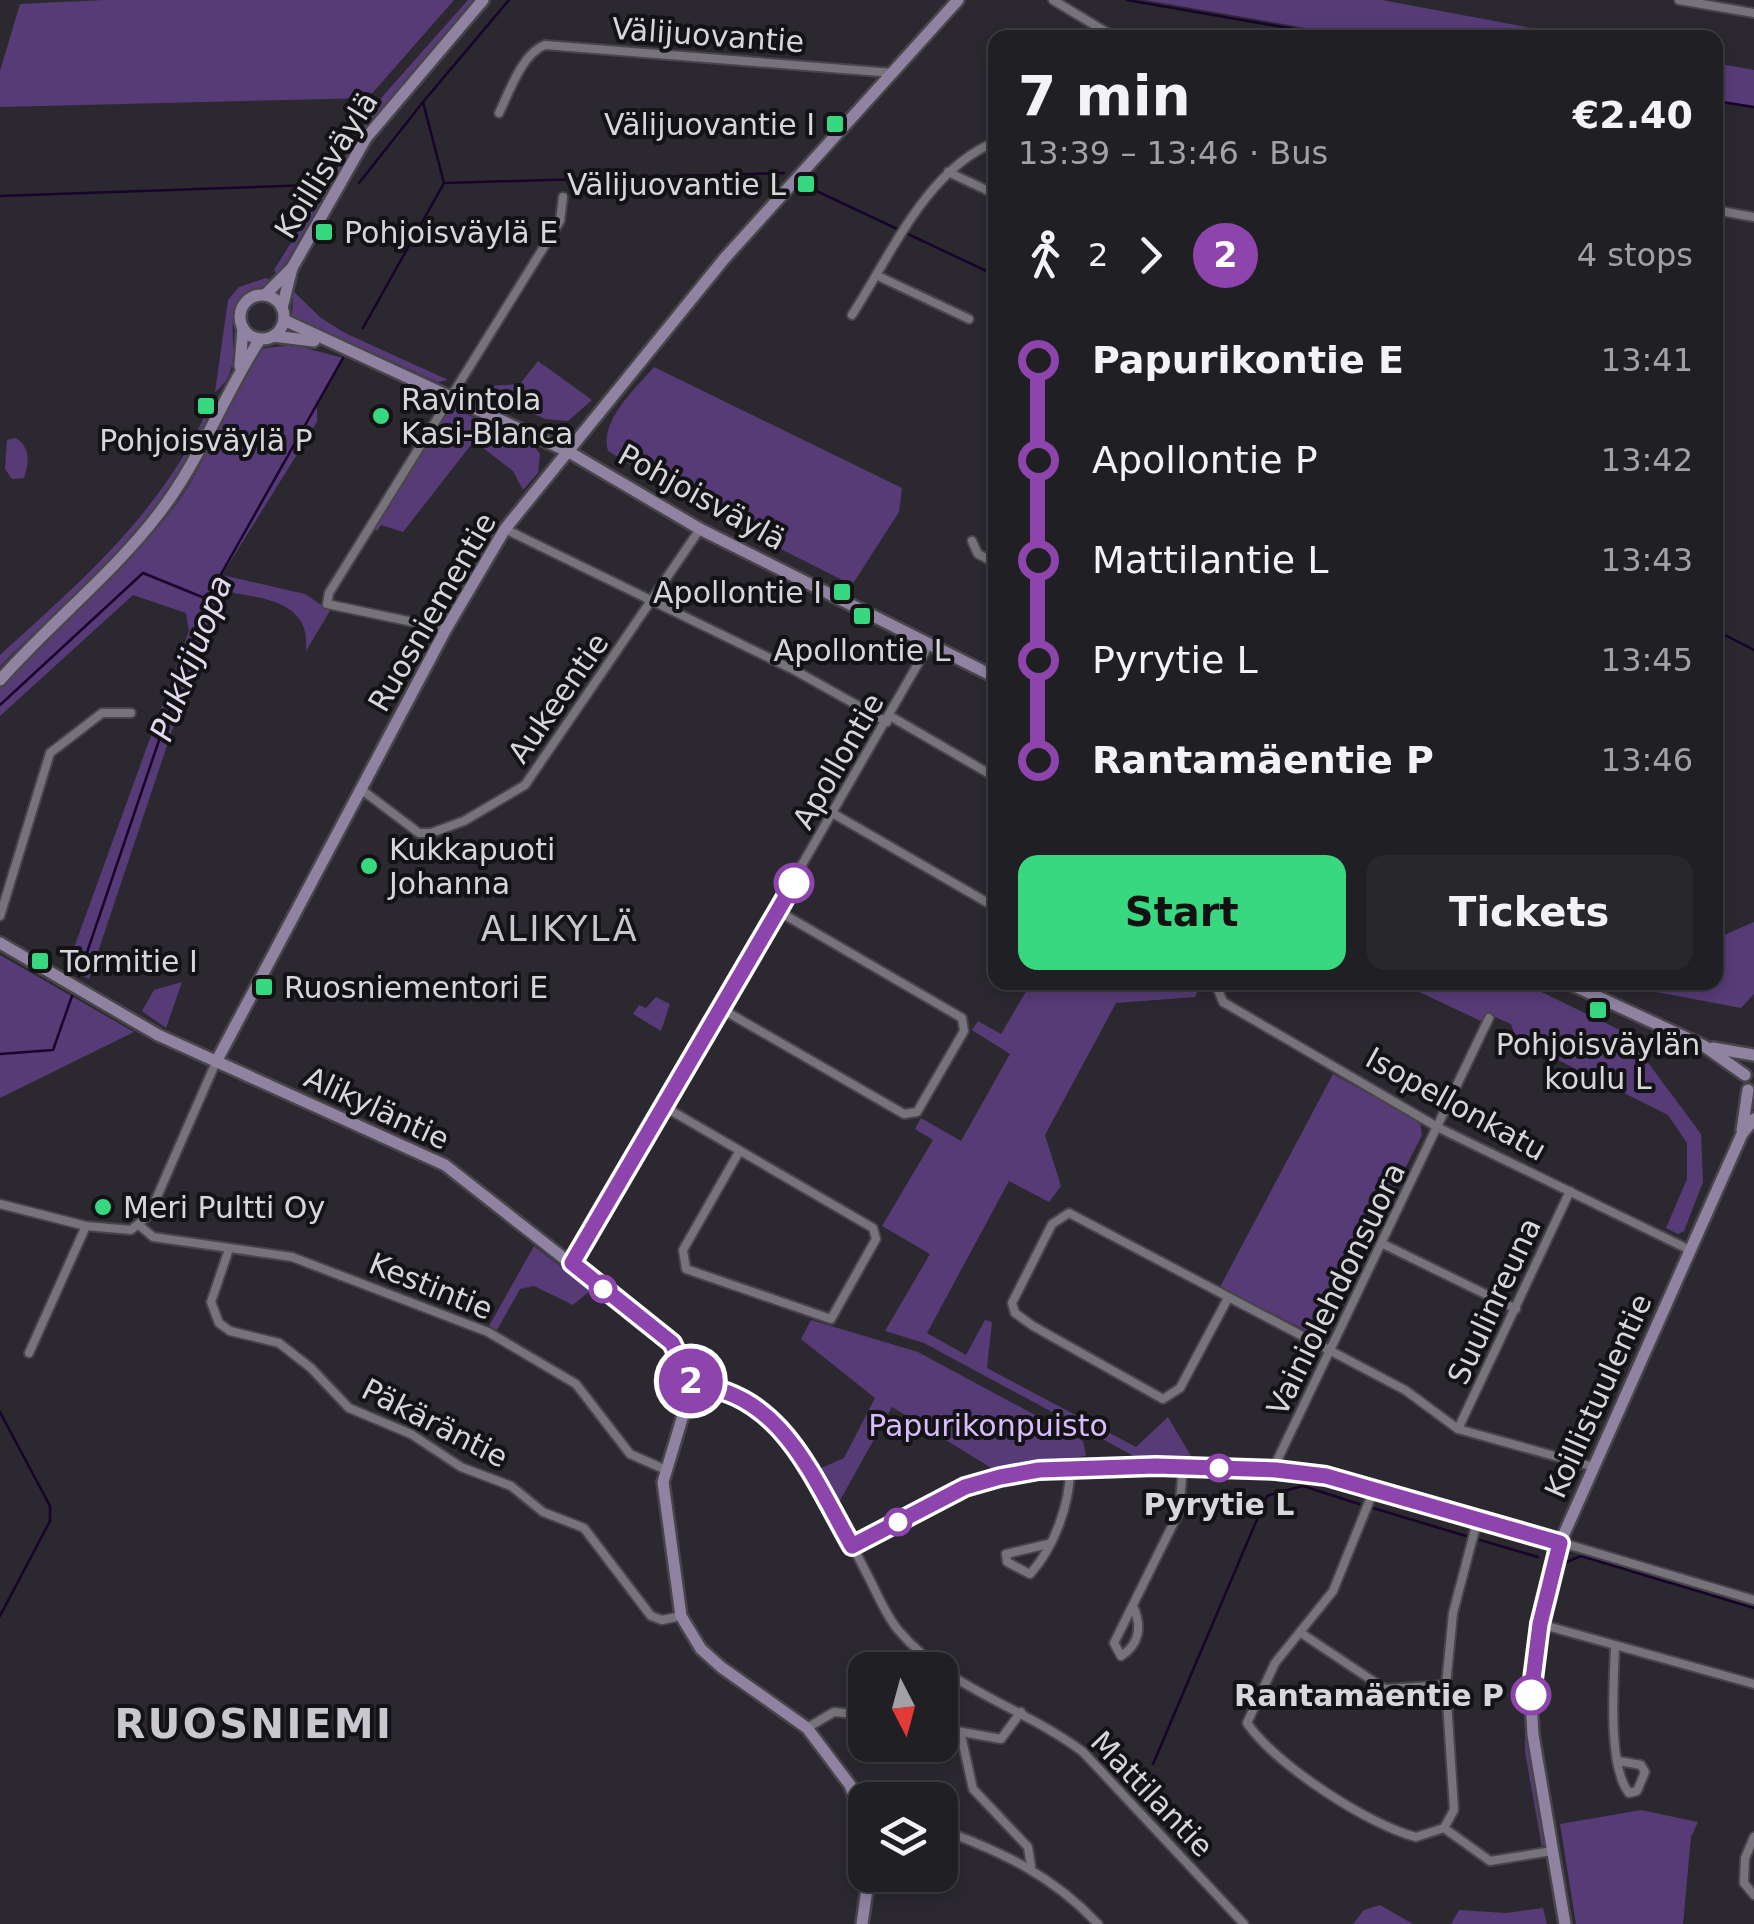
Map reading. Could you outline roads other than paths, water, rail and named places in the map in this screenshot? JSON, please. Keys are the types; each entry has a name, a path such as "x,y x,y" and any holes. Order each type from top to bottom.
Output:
{"street":[{"name":"Koillisväylä","path":"266,295 292,268 366,138 483,0"},
{"name":"Ruosniementie","path":"216,1062 446,629 505,529 735,246 958,0"},
{"path":"1054,0 1103,30"},
{"path":"1679,0 1754,14"},
{"name":"Välijuovantie","path":"499,113 521,70 537,48 545,45 892,73"},
{"path":"852,315 948,172 960,160 988,146"},
{"path":"948,172 988,191"},
{"path":"446,629 327,604 450,396 560,221 563,197"},
{"path":"1723,211 1754,216"},
{"name":"Koillisväylä","path":"283,314 292,268"},
{"path":"878,276 969,319"},
{"path":"0,680 40,635 114,568 160,512 212,430 240,366 283,314 266,295 244,304 240,366"},
{"name":"Pohjoisväylä","path":"283,314 328,343 570,452 700,529 988,672"},
{"path":"242,328 267,337"},
{"name":"Pohjoisväylä","path":"267,337 328,343"},
{"path":"505,529 796,670 988,773"},
{"name":"Aukeentie","path":"362,790 418,833 431,833 464,821 525,785 700,529"},
{"path":"972,540 978,554 988,560"},
{"name":"Apollontie","path":"572,1263 930,643"},
{"path":"0,916 50,752 102,713 130,713"},
{"path":"834,814 988,902"},
{"path":"720,1008 904,1114 917,1112 964,1032 962,1018 778,910"},
{"path":"0,944 95,1002 216,1062 150,1215 139,1225 120,1232 0,1204"},
{"name":"Isopellonkatu","path":"1218,990 1223,1002 1439,1128 1690,1250"},
{"path":"1583,990 1704,1046 1745,1075 1754,1057 1704,1046"},
{"name":"Vainiolehdonsuora","path":"1273,1470 1439,1128 1488,1018"},
{"name":"Alikyläntie","path":"216,1062 445,1165 672,1343 692,1385"},
{"name":"Koillistuulentie","path":"1565,1924 1532,1735 1530,1682 1540,1624 1560,1543 1742,1134 1751,1094 1745,1075"},
{"path":"663,1106 873,1228 876,1238 831,1319 687,1272 683,1250 739,1152"},
{"name":"Koillistuulentie","path":"1742,1134 1754,1120"},
{"name":"Suulinreuna","path":"1458,1429 1570,1191"},
{"path":"1227,1300 1180,1388 1163,1399 1033,1326 1015,1313 1012,1303 1052,1224 1069,1213 1227,1300 1404,1390 1458,1429 1594,1467"},
{"name":"Kestintie","path":"139,1225 153,1237 318,1264 488,1332 576,1384 630,1454 664,1469"},
{"path":"30,1354 86,1226"},
{"path":"1383,1244 1516,1309"},
{"name":"Päkäräntie","path":"229,1249 211,1302 219,1323 230,1332 279,1343 312,1368 350,1408 411,1434 461,1467 511,1486 543,1512 584,1528 650,1616 662,1620 681,1616"},
{"path":"692,1385 684,1422 664,1469 681,1616 701,1648 721,1667 807,1728 848,1782"},
{"name":"Mattilantie","path":"692,1385 726,1390 761,1408 789,1437 896,1628 926,1660 1021,1712 1083,1752 1244,1924"},
{"path":"1133,1606 1140,1630 1130,1650 1121,1656 1114,1642 1180,1512 1183,1466"},
{"path":"852,1546 965,1487 1000,1477 1070,1469 1183,1466 1273,1470 1375,1487 1754,1600"},
{"path":"1048,1544 1012,1550 1006,1554 1007,1562 1030,1574 1048,1544 1067,1505 1070,1469"},
{"path":"1375,1487 1333,1590 1275,1663 1247,1723 1256,1736 1326,1790 1402,1833 1430,1835 1444,1828 1454,1810 1456,1791 1446,1685 1453,1613 1478,1518"},
{"path":"1540,1624 1754,1684"},
{"path":"1300,1633 1385,1689 1446,1685"},
{"path":"1616,1646 1614,1697 1619,1762"},
{"path":"807,1728 834,1712 848,1713"},
{"path":"958,1733 1001,1739 1010,1733 1021,1712"},
{"path":"961,1734 973,1790 1028,1847 1030,1866"},
{"path":"1444,1828 1490,1861 1552,1851"},
{"path":"958,1836 1030,1866 1073,1897 1098,1924"},
{"path":"1751,1894 1745,1858 1754,1837"},
{"path":"862,1924 867,1892"}],"waterway":[{"name":"Pukkijuopa","path":"363,328 444,183 423,102 509,0"},
{"path":"1127,0 1300,30"},
{"path":"359,183 423,102"},
{"path":"1723,102 1754,107"},
{"path":"446,183 784,173"},
{"path":"0,196 313,185"},
{"path":"808,187 988,272"},
{"name":"Pukkijuopa","path":"79,976 207,599 343,358"},
{"path":"0,705 143,573 207,599"},
{"path":"1723,634 1754,650"},
{"name":"Pukkijuopa","path":"0,1054 53,1050 72,996"},
{"name":"Pukkijuopa","path":"0,1412 50,1506 50,1521 0,1616"},
{"path":"1284,1491 1303,1486 1359,1504"},
{"path":"1153,1764 1267,1496 1273,1494"},
{"path":"1373,1508 1466,1536"},
{"path":"1480,1540 1538,1557"},
{"path":"1564,1563 1581,1556 1754,1608"}],"place":[{"name":"Välijuovantie I","path":"835,124"},
{"name":"Välijuovantie L","path":"806,184"},
{"name":"Pohjoisväylä E","path":"324,232"},
{"name":"Pohjoisväylä P","path":"206,406"},
{"name":"Ravintola Kasi-Blanca","path":"381,416"},
{"name":"Apollontie I","path":"842,592"},
{"name":"Apollontie L","path":"862,616"},
{"name":"Kukkapuoti Johanna","path":"369,866"},
{"name":"Tormitie I","path":"40,961"},
{"name":"Ruosniementori E","path":"264,987"},
{"name":"Pohjoisväylän koulu L","path":"1598,1010"},
{"name":"Meri Pultti Oy","path":"103,1207"},
{"name":"Pyrytie L","path":"1219,1468"},
{"name":"Rantamäentie P","path":"1531,1695"}],"district":[{"name":"ALIKYLÄ","path":"560,929"},
{"name":"RUOSNIEMI","path":"254,1724"}],"park label":[{"name":"Papurikonpuisto","path":"988,1425"}]}
